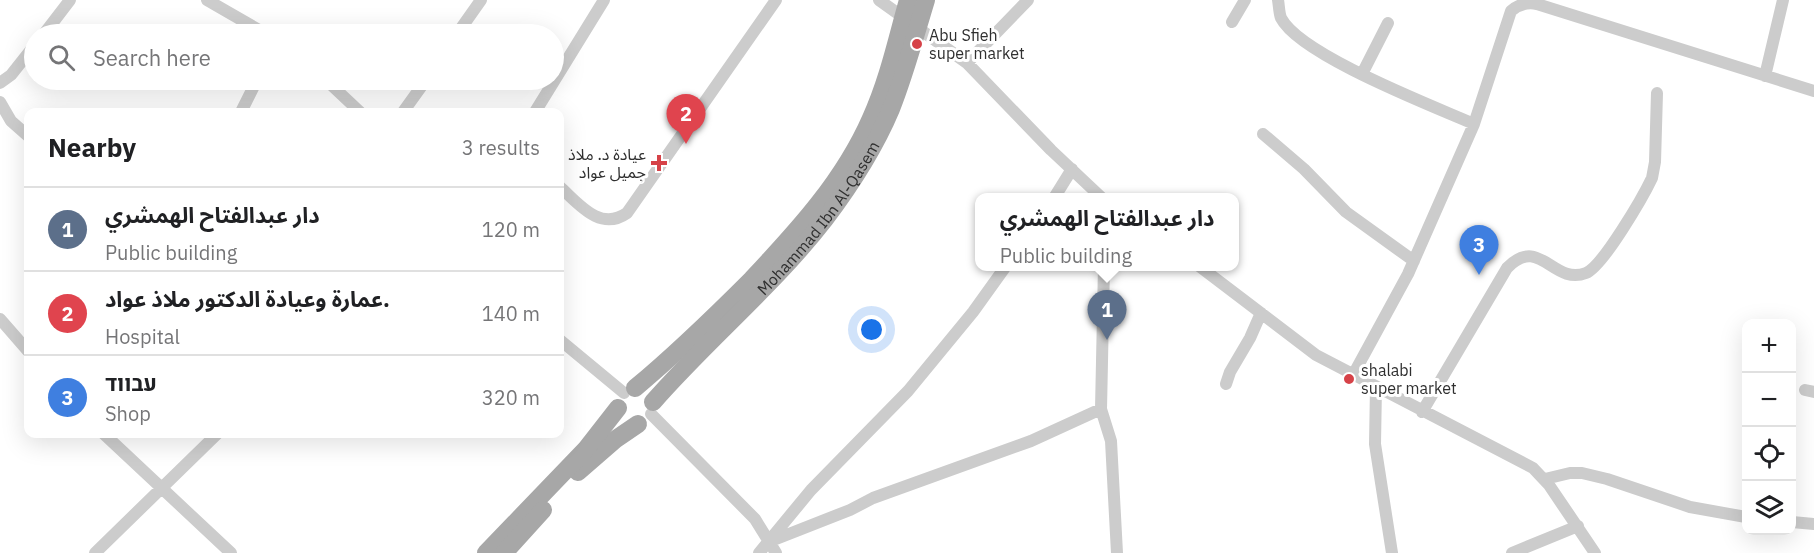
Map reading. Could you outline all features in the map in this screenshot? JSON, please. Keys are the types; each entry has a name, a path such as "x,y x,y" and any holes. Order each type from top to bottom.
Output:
{"main road":[{"name":"Mohammad Ibn Al-Qasem","path":"486,553 586,449 626,396 680,351 793,235 821,202 857,146 871,118 909,15 926,0"},
{"name":"Mohammad Ibn Al-Qasem","path":"504,553 580,470 647,413 682,368 788,264 825,218 859,168 891,108 909,15"},
{"path":"646,392 647,413 627,422 619,413 626,396 646,392"}],"street":[{"path":"52,24 70,0"},
{"path":"464,24 481,0"},
{"path":"564,65 604,0"},
{"path":"564,190 597,218 611,221 627,213 776,0"},
{"path":"879,0 909,15 967,63 1097,193"},
{"path":"967,63 1028,0"},
{"path":"1232,22 1245,0"},
{"path":"1278,0 1281,18 1301,39 1362,74 1474,124"},
{"path":"1765,76 1783,0"},
{"path":"212,1 250,24"},
{"path":"1353,375 1414,261 1474,124 1511,5 1537,4 1814,91"},
{"path":"1362,74 1388,23"},
{"path":"0,83 24,58"},
{"path":"243,108 252,90"},
{"path":"337,90 356,108"},
{"path":"407,108 419,90"},
{"path":"537,108 549,90"},
{"path":"1422,412 1507,268 1514,261 1528,256 1537,257 1544,259 1558,271 1575,275 1586,273 1600,263 1652,178 1655,162 1657,93"},
{"path":"0,102 11,121 24,132"},
{"path":"1263,134 1304,169 1346,212 1414,261"},
{"path":"1057,193 1072,169"},
{"path":"759,553 811,490 908,391 973,312 1003,271"},
{"path":"1104,271 1101,409 1111,441 1117,553"},
{"path":"1204,271 1316,355 1524,463 1545,479 1595,553"},
{"path":"1226,384 1230,372 1262,313"},
{"path":"0,319 24,346"},
{"path":"564,343 626,396"},
{"path":"1376,387 1375,444 1392,553"},
{"path":"770,541 850,510 873,498 1031,441 1101,409"},
{"path":"647,413 755,519 776,553"},
{"path":"108,438 231,553"},
{"path":"96,553 213,438"},
{"path":"1545,479 1582,472 1690,507 1742,516"},
{"path":"1796,523 1814,525"},
{"path":"1512,553 1578,526"}],"place":[{"name":"Abu Sfieh super market","path":"917,44"},
{"name":"عمارة وعيادة الدكتور ملاذ عواد.","path":"686,144"},
{"name":"عيادة د. ملاذ جميل عواد","path":"659,163"},
{"name":"עבווד","path":"1479,275"},
{"name":"دار عبدالفتاح الهمشري","path":"1107,340"},
{"name":"shalabi super market","path":"1349,379"}]}
